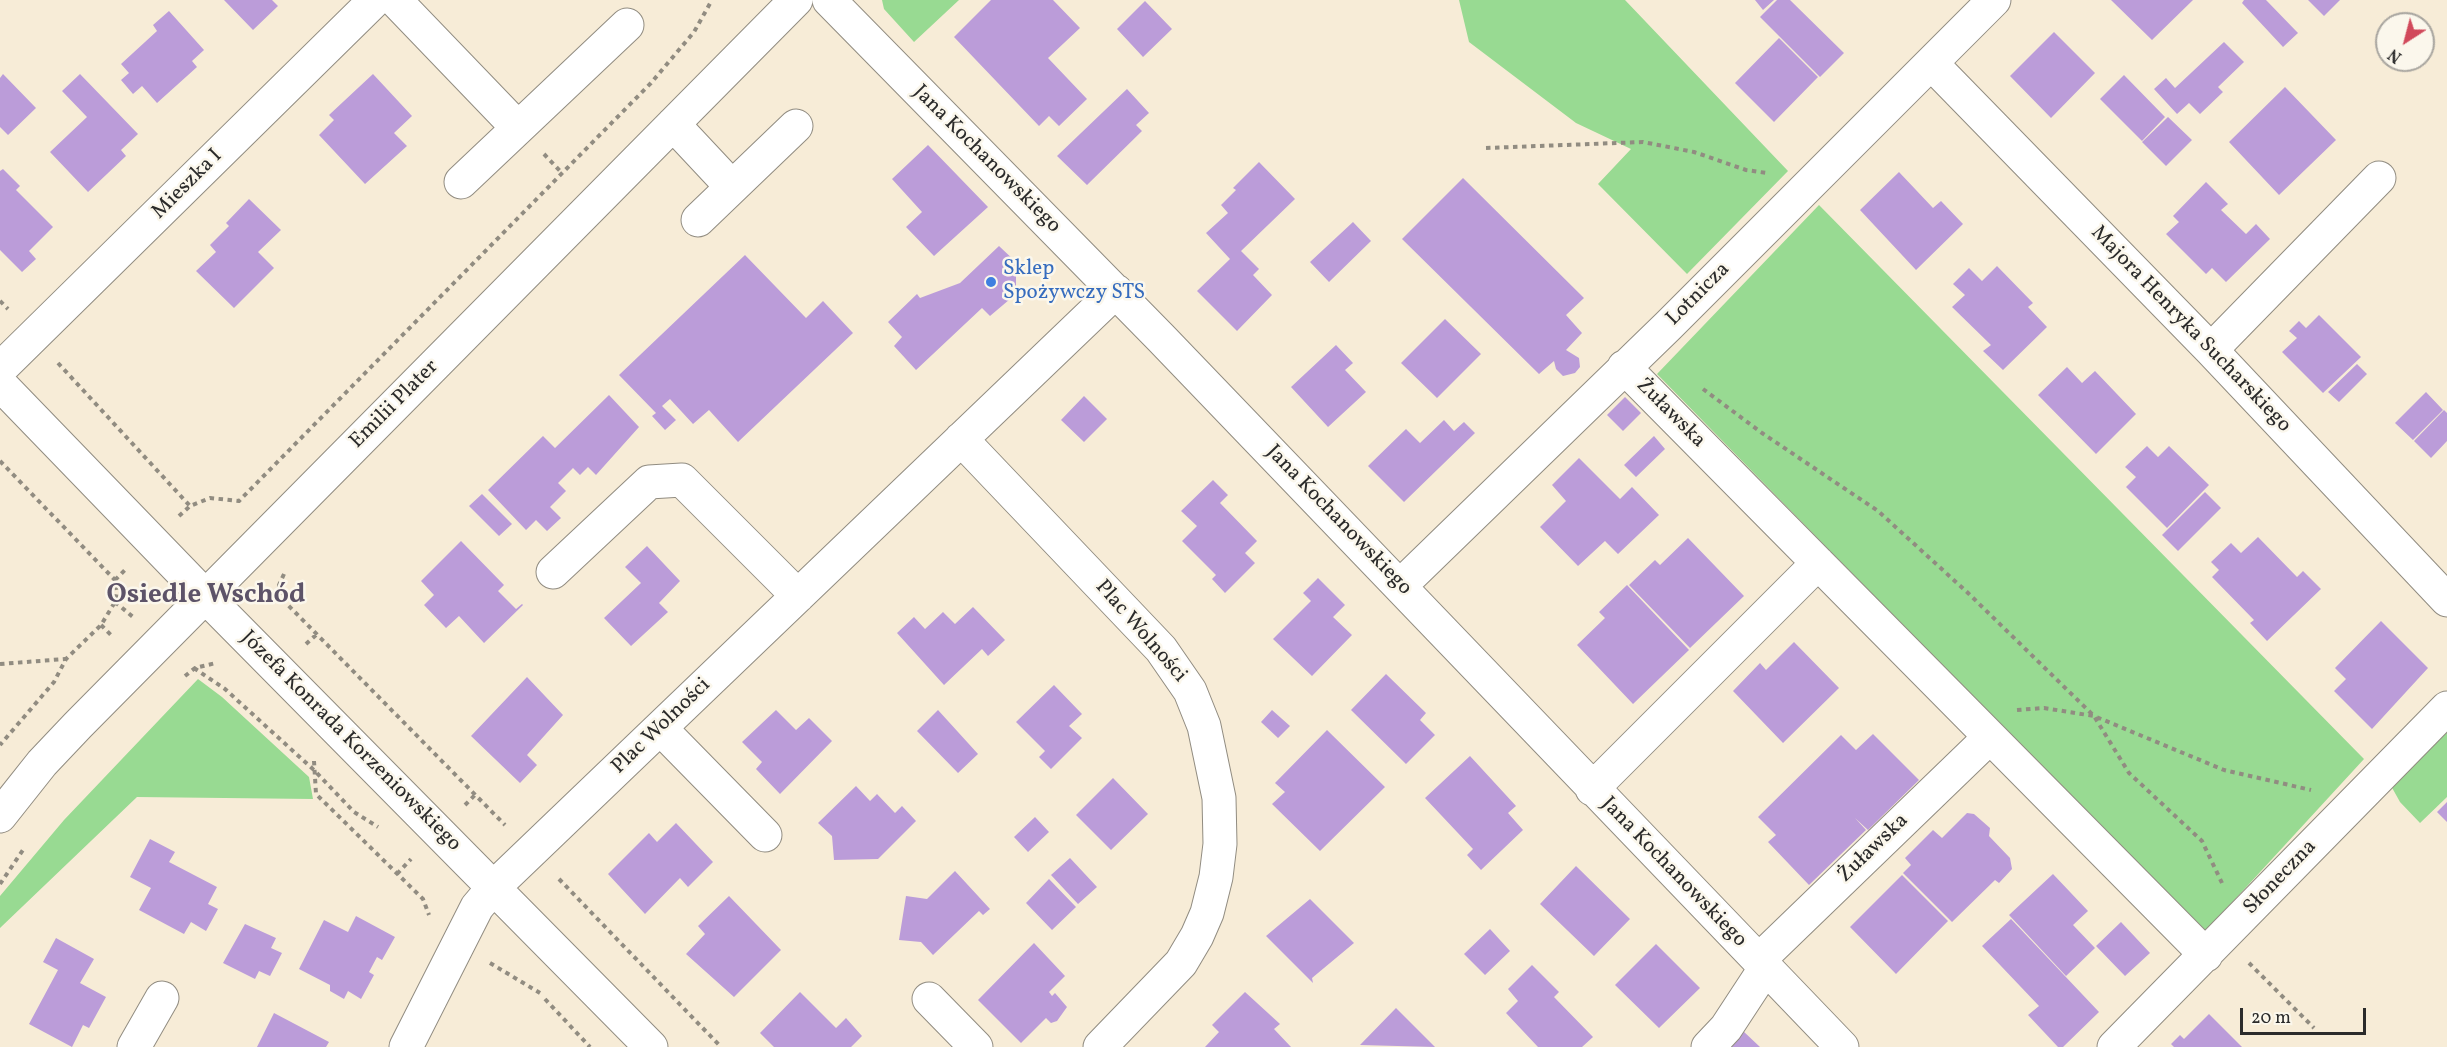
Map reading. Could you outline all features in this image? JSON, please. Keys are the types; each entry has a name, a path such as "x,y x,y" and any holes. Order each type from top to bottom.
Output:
{"street":[{"name":"Mieszka I","path":"0,369 375,0"},
{"path":"395,0 518,128"},
{"name":"Emilii Plater","path":"0,816 42,763 796,0"},
{"name":"Jana Kochanowskiego","path":"829,0 1116,291 1842,1047"},
{"name":"Lotnicza","path":"1400,586 1668,326 1994,0"},
{"path":"461,182 627,25"},
{"name":"Majora Henryka Sucharskiego","path":"1931,63 2211,350 2447,600"},
{"path":"674,124 732,187"},
{"path":"698,220 796,126"},
{"path":"2211,350 2379,177"},
{"name":"Plac Wolności","path":"406,1047 477,907 494,887 1116,291"},
{"name":"Żuławska","path":"1624,367 1990,737 2214,946"},
{"name":"Józefa Konrada Korzeniowskiego","path":"0,384 206,597 651,1047"},
{"name":"Plac Wolności","path":"961,439 1161,649 1190,691 1204,726 1219,798 1220,844 1216,878 1207,913 1181,963 1100,1047"},
{"path":"553,572 649,482 682,480 798,596"},
{"path":"1592,789 1818,563"},
{"name":"Słoneczna","path":"2114,1047 2447,708"},
{"path":"660,728 765,835"},
{"name":"Żuławska","path":"1708,1047 1726,1028 1762,964 1990,737"},
{"path":"134,1047 162,998"},
{"path":"929,999 976,1047"}],"path":[{"path":"115,580 190,506 217,497 239,501 651,83 694,32 712,0"},
{"path":"1486,148 1643,142 1694,152 1746,170 1782,175 1827,165"},
{"path":"0,301 190,506"},
{"path":"1699,386 1762,433 1878,511 1968,593 2094,716 2129,773 2202,841 2227,893 2214,946 2314,1028"},
{"path":"0,461 115,580 115,602 101,625 66,659 54,682 0,745"},
{"path":"290,568 282,575 279,585 282,599 721,1047"},
{"path":"115,602 195,668 225,689 315,771 354,812 375,827 396,827 421,814"},
{"path":"278,670 317,634"},
{"path":"0,664 66,659"},
{"path":"177,682 195,668 208,663 221,663"},
{"path":"1965,712 2043,708 2094,716 2223,770 2355,802"},
{"path":"316,794 423,899 436,935 503,969 539,992 590,1047"},
{"path":"0,884 25,846"}],"green space":[{"path":"882,0 959,0 914,42 884,9"},
{"path":"1459,0 1625,0 1788,171 1687,274 1598,184 1631,149 1576,123 1469,42"},
{"path":"1819,205 2364,759 2204,933 1657,374"},
{"path":"198,679 222,697 309,777 313,799 137,797 0,928 0,896 64,820"},
{"path":"2447,726 2447,797 2420,823 2400,802 2390,784"}],"building":[{"path":"224,0 272,0 278,6 253,30"},
{"path":"991,0 1053,0 1080,28 1048,58 1087,99 1059,126 1049,116 1039,126 954,37"},
{"path":"1755,0 1774,0 1763,10"},
{"path":"1777,0 1790,0 1844,53 1820,77 1760,17"},
{"path":"2111,0 2193,0 2152,40"},
{"path":"2244,0 2266,0 2298,33 2283,47 2242,3"},
{"path":"2308,0 2340,0 2324,16"},
{"path":"1145,1 1172,29 1143,57 1117,29"},
{"path":"169,11 204,50 192,61 197,67 157,103 142,86 133,94 121,80 129,73 121,64 157,31 153,25"},
{"path":"2054,32 2095,73 2051,118 2010,76"},
{"path":"1779,38 1818,77 1774,122 1735,83"},
{"path":"2224,42 2244,62 2218,87 2223,92 2200,114 2189,103 2177,114 2154,89 2166,78 2175,88"},
{"path":"3,74 36,108 8,135 0,127 0,78"},
{"path":"80,74 138,134 121,150 126,156 88,192 50,152 87,117 62,91"},
{"path":"373,74 412,116 394,133 407,146 365,184 319,135 334,120 329,115"},
{"path":"2124,75 2165,117 2142,141 2100,99"},
{"path":"2285,87 2336,140 2279,195 2229,142"},
{"path":"1127,89 1149,113 1136,125 1142,131 1087,185 1057,156"},
{"path":"2168,117 2192,140 2166,166 2142,142"},
{"path":"928,145 988,207 934,256 906,227 922,212 892,179"},
{"path":"1259,162 1295,199 1241,251 1259,269 1253,275 1272,295 1237,331 1197,291 1230,259 1206,233 1228,213 1221,205 1236,190 1233,188"},
{"path":"3,169 20,186 16,190 53,227 29,251 36,259 22,272 0,250 0,171"},
{"path":"1899,172 1933,208 1941,201 1963,224 1916,270 1860,210"},
{"path":"1463,178 1584,298 1566,315 1582,333 1566,350 1579,358 1580,367 1575,373 1563,376 1556,369 1554,361 1539,374 1402,239"},
{"path":"2206,182 2228,204 2221,210 2246,234 2256,224 2270,239 2226,282 2212,268 2206,274 2166,234 2179,222 2173,216"},
{"path":"249,199 281,230 258,252 274,268 234,308 196,271 216,252 210,245 229,226 226,223"},
{"path":"1353,222 1371,241 1329,282 1310,262"},
{"path":"999,246 1016,262 1016,294 990,316 982,308 916,370 894,346 902,337 888,322 917,294 920,298 960,283"},
{"path":"745,255 806,318 823,301 853,333 738,442 709,410 693,424 670,399 662,406 676,420 665,430 652,416 656,413 619,375"},
{"path":"1997,266 2033,303 2028,307 2047,327 2003,370 1983,351 1991,345 1952,307 1965,295 1953,284 1969,268 1982,281"},
{"path":"2319,315 2361,357 2323,393 2282,352 2297,338 2289,331 2299,321 2306,328"},
{"path":"1445,319 1481,354 1437,398 1401,363"},
{"path":"1336,345 1353,363 1345,370 1366,392 1328,427 1291,387"},
{"path":"2357,364 2367,374 2339,402 2328,392"},
{"path":"2067,367 2082,383 2095,371 2136,414 2096,454 2038,395"},
{"path":"2426,392 2443,410 2413,440 2395,423"},
{"path":"609,395 639,427 596,475 588,467 580,475 573,468 558,483 566,491 550,507 561,518 547,531 536,520 526,530 488,490 543,436 555,448"},
{"path":"1084,396 1107,419 1084,442 1061,420"},
{"path":"1625,397 1641,413 1623,431 1607,415"},
{"path":"2444,410 2447,413 2447,441 2431,458 2414,441"},
{"path":"1444,420 1454,431 1464,422 1475,433 1404,502 1368,466 1406,429 1420,443"},
{"path":"1654,436 1665,449 1636,477 1624,465"},
{"path":"2147,446 2158,457 2169,446 2209,485 2167,528 2126,487 2136,477 2125,467"},
{"path":"1579,458 1620,499 1632,487 1659,515 1618,554 1605,541 1578,566 1540,527 1566,501 1552,485"},
{"path":"1213,480 1228,495 1220,503 1257,541 1245,553 1255,563 1225,593 1212,579 1216,575 1182,541 1197,526 1181,511"},
{"path":"2205,492 2221,508 2178,551 2162,535"},
{"path":"482,494 512,524 499,536 469,506"},
{"path":"2258,537 2297,577 2303,571 2321,589 2267,641 2250,623 2254,620 2212,577 2219,570 2211,562 2231,543 2241,553"},
{"path":"1688,538 1744,596 1690,648 1629,585 1655,560 1660,565"},
{"path":"461,541 504,585 498,591 516,609 523,605 484,643 459,616 446,628 424,605 434,595 421,581"},
{"path":"647,546 680,581 659,603 668,612 631,646 604,618 641,583 625,567"},
{"path":"1318,578 1345,605 1333,617 1352,635 1312,676 1273,639 1311,601 1303,593"},
{"path":"1627,585 1689,650 1633,704 1577,645 1605,618 1599,612"},
{"path":"973,607 1005,640 988,656 982,649 944,685 897,633 914,617 925,629 943,612 955,624"},
{"path":"2381,621 2428,668 2372,729 2334,691 2346,679 2335,668"},
{"path":"1794,642 1839,688 1783,743 1733,691 1760,663 1766,670"},
{"path":"1386,674 1426,713 1420,720 1435,735 1406,764 1351,710"},
{"path":"527,677 563,715 527,755 537,765 520,783 471,736"},
{"path":"1054,685 1082,714 1069,726 1082,738 1051,769 1039,757 1045,751 1016,722"},
{"path":"776,710 796,730 809,718 832,741 780,794 756,769 762,762 742,742"},
{"path":"938,710 978,754 958,773 917,731"},
{"path":"1272,710 1290,726 1278,738 1261,722"},
{"path":"1327,730 1385,787 1320,851 1272,804 1285,792 1275,783"},
{"path":"1873,734 1919,780 1868,830 1855,818 1866,830 1809,885 1768,842 1776,835 1758,817 1841,735 1856,750"},
{"path":"1470,756 1516,806 1508,813 1523,830 1481,870 1467,855 1473,849 1425,798"},
{"path":"1113,778 1148,814 1111,850 1076,815"},
{"path":"856,786 870,801 877,794 895,813 902,806 916,821 878,859 834,860 832,836 818,823"},
{"path":"2447,802 2447,822 2437,812"},
{"path":"1967,813 1974,814 1990,828 1989,836 2010,858 2012,869 1999,883 1995,880 1952,922 1903,873 1911,865 1905,858 1933,830 1942,838"},
{"path":"1035,817 1049,832 1028,852 1014,837"},
{"path":"676,823 713,862 688,887 680,878 645,914 608,874 649,833 657,842"},
{"path":"150,839 175,852 169,862 217,887 208,904 218,909 206,931 191,922 184,934 139,910 151,888 130,877"},
{"path":"1070,858 1097,887 1078,904 1051,875"},
{"path":"1576,866 1630,919 1594,956 1540,904"},
{"path":"955,871 990,909 983,915 979,911 933,955 921,942 899,940 906,896 927,899"},
{"path":"2053,874 2088,911 2073,925 2095,948 2066,976 2009,915"},
{"path":"1902,875 1948,921 1896,974 1850,927"},
{"path":"1049,879 1076,907 1052,930 1026,903"},
{"path":"729,896 781,950 734,997 686,954 705,934 698,926"},
{"path":"1310,899 1354,943 1312,978 1313,983 1266,936"},
{"path":"356,916 395,937 382,960 377,957 369,972 374,975 361,999 348,991 344,999 330,991 330,985 299,969 324,920 348,932"},
{"path":"2011,919 2099,1012 2063,1047 2058,1047 2028,1015 2039,1006 1982,946"},
{"path":"2121,922 2150,953 2125,976 2096,946"},
{"path":"245,924 276,938 271,948 282,953 270,976 259,971 255,979 223,963"},
{"path":"1490,929 1510,951 1485,975 1464,954"},
{"path":"56,938 94,959 80,983 106,997 89,1028 83,1025 72,1047 29,1024 58,970 43,962"},
{"path":"1034,943 1065,976 1049,992 1052,996 1055,993 1067,1007 1057,1021 1051,1023 1046,1018 1021,1043 978,1000"},
{"path":"1656,944 1700,988 1659,1028 1615,985"},
{"path":"1532,965 1559,992 1554,997 1593,1037 1582,1047 1538,1047 1506,1013 1518,1001 1508,989"},
{"path":"800,992 836,1028 846,1018 862,1036 851,1047 774,1047 760,1033"},
{"path":"1245,992 1280,1024 1274,1029 1291,1047 1205,1047 1219,1032 1212,1025"},
{"path":"1396,1008 1435,1047 1360,1045"},
{"path":"274,1013 329,1042 326,1047 257,1047"},
{"path":"2209,1014 2242,1047 2174,1047 2171,1044 2180,1035 2184,1039"},
{"path":"1742,1030 1760,1047 1725,1047"}],"place":[{"name":"Sklep Spożywczy STS","path":"991,282"}],"district":[{"name":"Osiedle Wschód","path":"206,597"}]}
